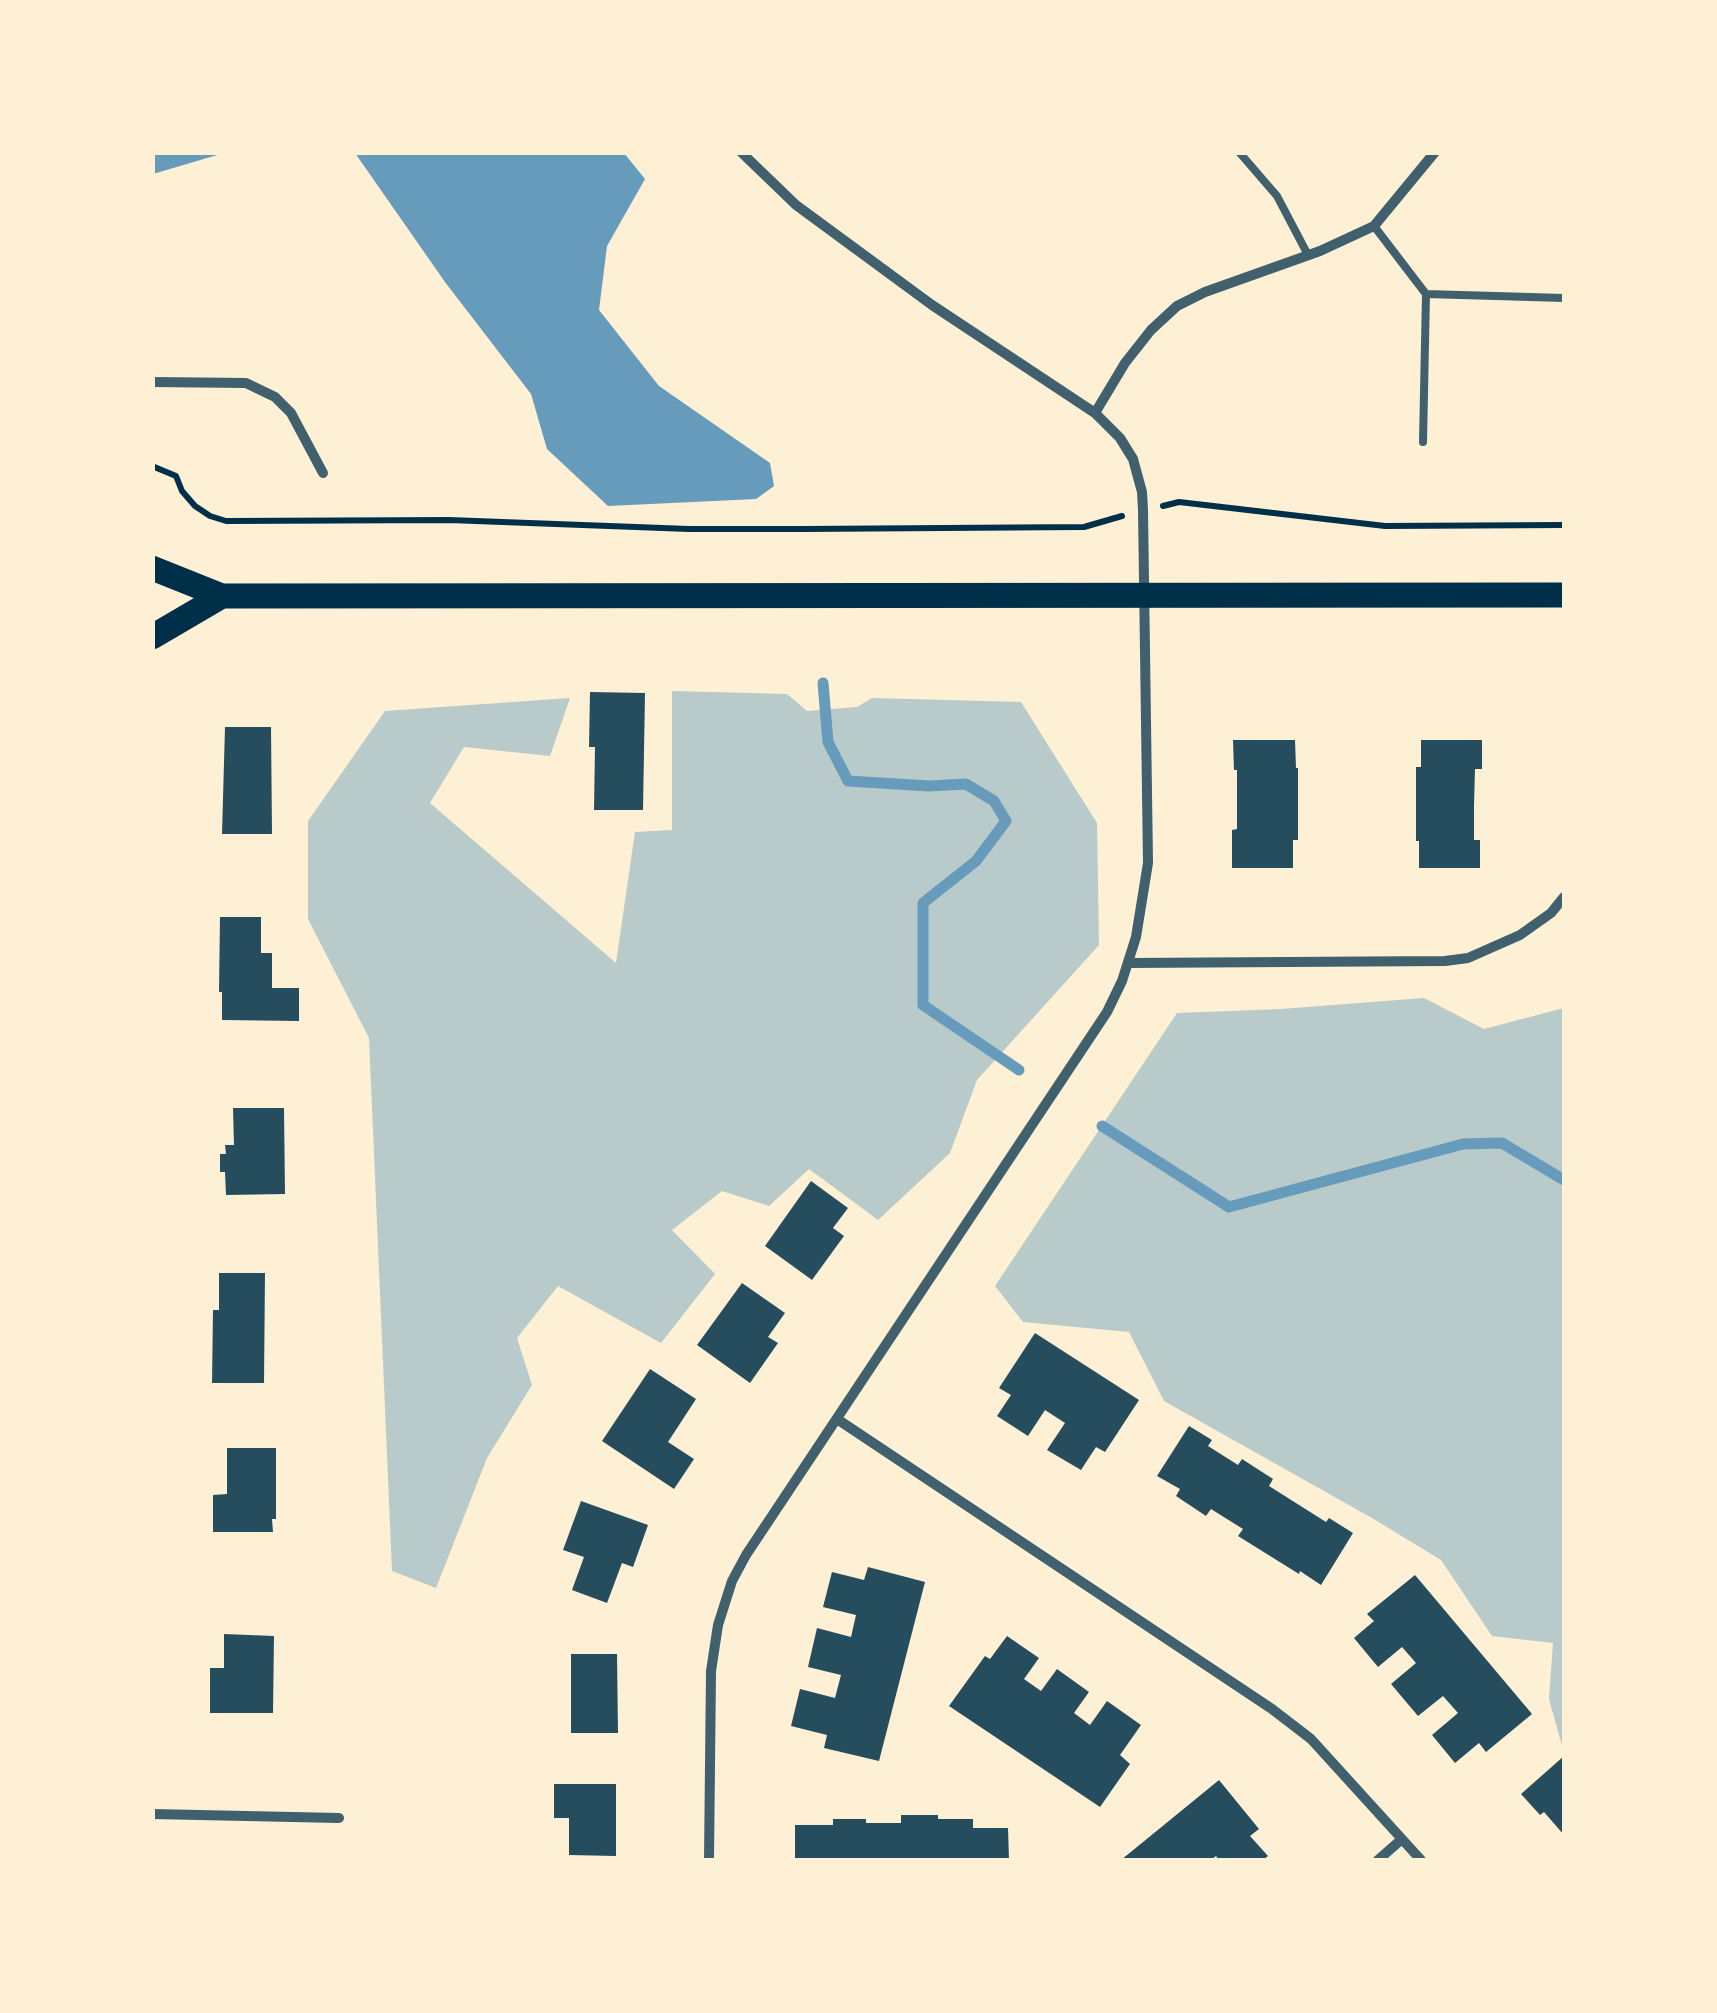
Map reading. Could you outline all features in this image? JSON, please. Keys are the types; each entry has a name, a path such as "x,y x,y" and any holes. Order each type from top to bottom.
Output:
{"main road":[{"path":"152,568 222,596 1564,594"},
{"path":"152,637 222,596"}],"street":[{"path":"708,1860 711,1671 714,1639 732,1580 1107,1012 1128,963 1142,911 1148,863 1144,510 1133,459 1120,438 1095,413 932,305 796,205 741,152"},
{"path":"1095,413 1151,330 1177,306 1374,226 1435,152"},
{"path":"152,382 246,383 275,397 291,413 323,473"},
{"path":"1128,963 1468,958 1520,935 1551,913 1564,897"},
{"path":"837,1418 1312,1738 1420,1860"},
{"path":"152,1814 340,1818"},
{"path":"1378,1860 1402,1839"}],"lane":[{"path":"1239,152 1277,196 1308,255"},
{"path":"1374,226 1426,294 1423,442"},
{"path":"1426,294 1564,298"}],"path":[{"path":"152,466 176,476 195,506 226,521 449,520 689,529 1084,527 1179,502 1385,526 1564,525"}],"shaded area":[{"path":"672,691 787,694 807,711 857,707 872,698 1021,702 1097,823 1099,945 977,1080 950,1153 878,1220 809,1169 769,1206 722,1191 672,1230 715,1274 661,1343 558,1286 517,1338 532,1385 487,1458 436,1588 392,1571 369,1038 308,919 308,821 385,711 570,698 550,756 464,747 430,803 616,963 635,832 672,830"},
{"path":"1424,998 1484,1029 1564,1008 1564,1753 1549,1699 1553,1643 1492,1636 1441,1560 1164,1401 1129,1332 1023,1322 995,1286 1177,1013"}],"water":[{"path":"153,152 224,152 224,153 153,174"},
{"path":"355,153 624,153 645,179 607,246 599,310 659,386 770,463 774,486 756,499 608,506 547,449 531,394 445,282"}],"building":[{"path":"590,692 645,693 643,810 594,810 595,747 589,747"},
{"path":"225,727 271,727 272,834 222,834"},
{"path":"1233,740 1295,740 1298,840 1293,840 1293,868 1232,868 1232,830 1237,829"},
{"path":"1421,740 1482,740 1482,769 1475,769 1474,806 1474,840 1480,840 1480,868 1419,868 1416,767 1421,767"},
{"path":"220,917 261,917 261,953 272,953 272,988 299,988 299,1021 222,1020"},
{"path":"233,1108 284,1108 285,1194 226,1195 220,1154 226,1154 225,1145 234,1145"},
{"path":"811,1181 848,1208 833,1228 844,1236 812,1280 765,1246"},
{"path":"219,1273 265,1273 264,1383 212,1383 213,1310 219,1310"},
{"path":"742,1283 785,1313 768,1337 778,1343 750,1383 697,1345"},
{"path":"1035,1333 1139,1400 1105,1452 1096,1447 1081,1470 1047,1450 1065,1423 1045,1410 1028,1436 997,1416 1011,1395 999,1388"},
{"path":"650,1369 696,1399 668,1442 694,1459 674,1489 602,1441"},
{"path":"1189,1426 1212,1440 1208,1446 1238,1465 1242,1459 1273,1479 1269,1486 1326,1522 1329,1518 1353,1533 1321,1585 1238,1536 1243,1529 1211,1509 1206,1516 1176,1496 1180,1489 1157,1476"},
{"path":"227,1448 276,1448 273,1532 213,1532 213,1495 227,1494"},
{"path":"581,1501 648,1525 633,1567 622,1563 607,1603 572,1590 584,1557 563,1550"},
{"path":"868,1567 925,1582 879,1761 824,1748 827,1735 791,1726 800,1689 835,1698 841,1675 808,1667 817,1628 851,1637 856,1615 823,1607 832,1572 864,1580"},
{"path":"1415,1575 1532,1714 1486,1752 1479,1743 1455,1763 1432,1735 1458,1713 1443,1696 1418,1716 1391,1684 1416,1663 1402,1647 1378,1667 1354,1638 1374,1621 1367,1614"},
{"path":"224,1634 274,1636 273,1713 210,1713 210,1668 224,1668"},
{"path":"1007,1636 1039,1658 1024,1679 1041,1691 1057,1669 1089,1692 1074,1713 1090,1725 1107,1701 1141,1725 1120,1755 1130,1764 1100,1807 949,1706 985,1656 990,1659"},
{"path":"571,1654 617,1654 618,1733 571,1733"},
{"path":"1564,1756 1564,1835 1521,1794"},
{"path":"1219,1780 1259,1829 1250,1836 1268,1856 1263,1860 1219,1860 1216,1856 1211,1860 1121,1860"},
{"path":"554,1784 616,1784 616,1856 569,1855 569,1818 554,1818"},
{"path":"901,1815 973,1819 973,1828 1008,1828 1009,1860 795,1860 795,1825 833,1825 833,1819 901,1823"}],"waterway":[{"path":"823,683 828,742 848,781 966,784 994,801 1006,821 976,861 923,903 923,1005 1019,1070"},
{"path":"1102,1126 1229,1207 1463,1144 1502,1143 1564,1180"}]}
